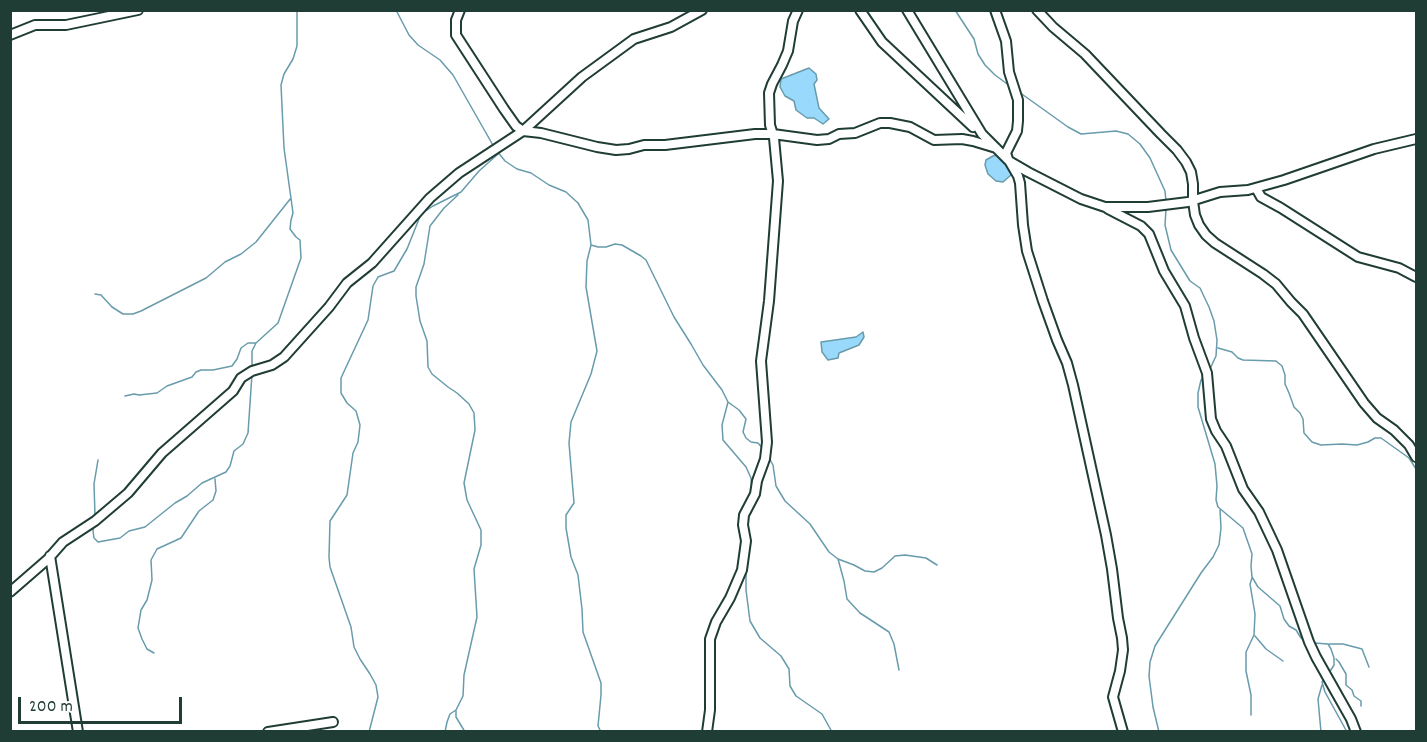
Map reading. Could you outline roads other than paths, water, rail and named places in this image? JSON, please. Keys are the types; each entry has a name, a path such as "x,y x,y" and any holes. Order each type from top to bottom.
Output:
{"street":[{"path":"10,35 35,25 66,25 138,10"},
{"path":"460,10 456,20 456,35 504,109 516,126 523,131 616,150 755,134 817,140 829,139 838,134 855,133 880,123 890,123 910,127 934,140 962,139 996,148"},
{"path":"10,592 63,542 94,521 128,493 162,453 233,391 241,378 252,371 272,365 284,357 329,307 347,283 372,263 430,198 459,173 523,131 582,77 634,39 671,27 702,10"},
{"path":"707,732 710,710 710,639 742,570 746,541 744,515 755,494 765,459 767,442 761,362 769,301 778,181 770,125 769,93 788,51 793,21 798,10"},
{"path":"860,10 882,42 1008,159 1081,199 1105,207 1141,226 1149,234 1164,271 1185,306 1207,373 1210,419 1226,446 1243,489 1259,512 1276,550 1309,642 1356,732"},
{"path":"907,10 981,134"},
{"path":"995,10 1006,40 1009,72 1018,100 1017,131 1007,149 1008,159 1020,183 1027,251 1073,385 1112,568 1123,650 1113,697 1123,732"},
{"path":"1037,10 1085,54 1178,150 1191,172 1195,215 1206,235 1276,284 1304,314 1364,403 1377,418 1401,437 1416,457"},
{"path":"1105,207 1148,207 1192,201 1220,192 1256,188 1374,149 1416,139"},
{"path":"1256,188 1261,197 1358,257 1399,268 1416,277"},
{"path":"50,556 78,732"},
{"path":"271,731 333,722"}],"water":[{"path":"809,68 816,74 817,80 814,84 819,108 829,119 823,124 814,118 807,118 796,110 794,101 785,96 780,87 781,79"},
{"path":"997,155 1003,157 1010,168 1011,175 1003,182 996,181 988,174 985,165 986,160"},
{"path":"863,332 864,337 859,345 839,353 838,358 828,360 822,352 821,342 856,337"}],"waterway":[{"path":"252,369 252,351 256,343 278,323 301,258 300,240 290,229 293,213 284,148 281,85 297,46 297,10"},
{"path":"396,10 409,35 418,45 440,60 453,75 494,147"},
{"path":"955,10 974,39 978,54 985,65 1010,86"},
{"path":"1019,92 1081,134 1116,131 1128,134 1140,144 1150,158 1165,191 1166,201"},
{"path":"497,151 505,161 517,169 531,173 549,185 566,192 578,203 588,220 591,245 587,261 586,287 597,351 591,374 571,422 569,443 574,503 566,515 566,528 571,557 578,575 583,632 601,683 598,726 601,732"},
{"path":"369,732 378,697 376,685 354,647 351,627 330,567 329,557 330,521 347,495 360,425 356,411 341,393 341,378 368,320 373,286 378,277 394,271 407,249 421,214 461,192 498,154"},
{"path":"445,732 450,714 456,710 463,696 464,675 477,617 474,569 481,545 481,530 467,500 464,483 475,430 474,413 469,404 432,374 428,367 427,341 420,321 416,287 424,264 430,226 458,195"},
{"path":"95,294 101,295 112,307 123,314 141,311 206,278 225,262 241,254 256,242 291,198"},
{"path":"1166,209 1165,225 1171,250 1190,281 1200,288 1214,321 1217,340 1216,356 1209,371"},
{"path":"591,245 598,247 622,245 646,260 674,317 728,402 722,425 723,440 746,467 751,478 752,489"},
{"path":"125,396 157,393 167,386 192,377 201,370 232,366 241,348 248,343 256,343"},
{"path":"1218,348 1232,352 1243,360 1276,361 1282,366 1285,384 1294,407 1303,419 1304,433 1312,442 1321,445 1357,445 1381,438 1409,458 1416,469"},
{"path":"94,524 94,538 98,542 120,538 129,531 145,527 202,483 226,472 234,451 243,444 248,433 252,374"},
{"path":"1204,377 1198,393 1198,407 1215,464 1218,507 1243,528 1252,554 1252,577 1258,587 1280,606 1289,626 1296,630 1306,642"},
{"path":"728,402 746,419 743,432 746,438 758,443 763,449"},
{"path":"769,458 773,465 776,486 785,501 810,524 829,552 838,559 847,599 860,613 889,632 899,670"},
{"path":"95,516 94,484 98,460"},
{"path":"154,653 147,649 138,628 141,610 147,600 152,580 151,560 157,549 181,538 199,511 213,500 216,491 215,479"},
{"path":"740,515 748,498"},
{"path":"1159,732 1149,676 1150,662 1155,646 1219,545 1220,510"},
{"path":"838,559 865,571 874,572 895,556 926,558 937,565"},
{"path":"746,565 750,621 760,638 781,656 789,669 790,686 796,696 822,714 832,732"},
{"path":"1251,715 1246,652 1254,635 1255,614 1250,584 1252,578"},
{"path":"1255,636 1266,649 1283,661"},
{"path":"1314,643 1328,644 1331,649 1334,665 1329,673"},
{"path":"1329,644 1343,644 1362,649 1369,667"},
{"path":"1336,659 1346,674 1346,685 1361,701 1361,706"},
{"path":"1324,679 1322,682 1325,692 1347,732"},
{"path":"1321,732 1318,699 1322,685"},
{"path":"456,711 456,717 465,732"}]}
